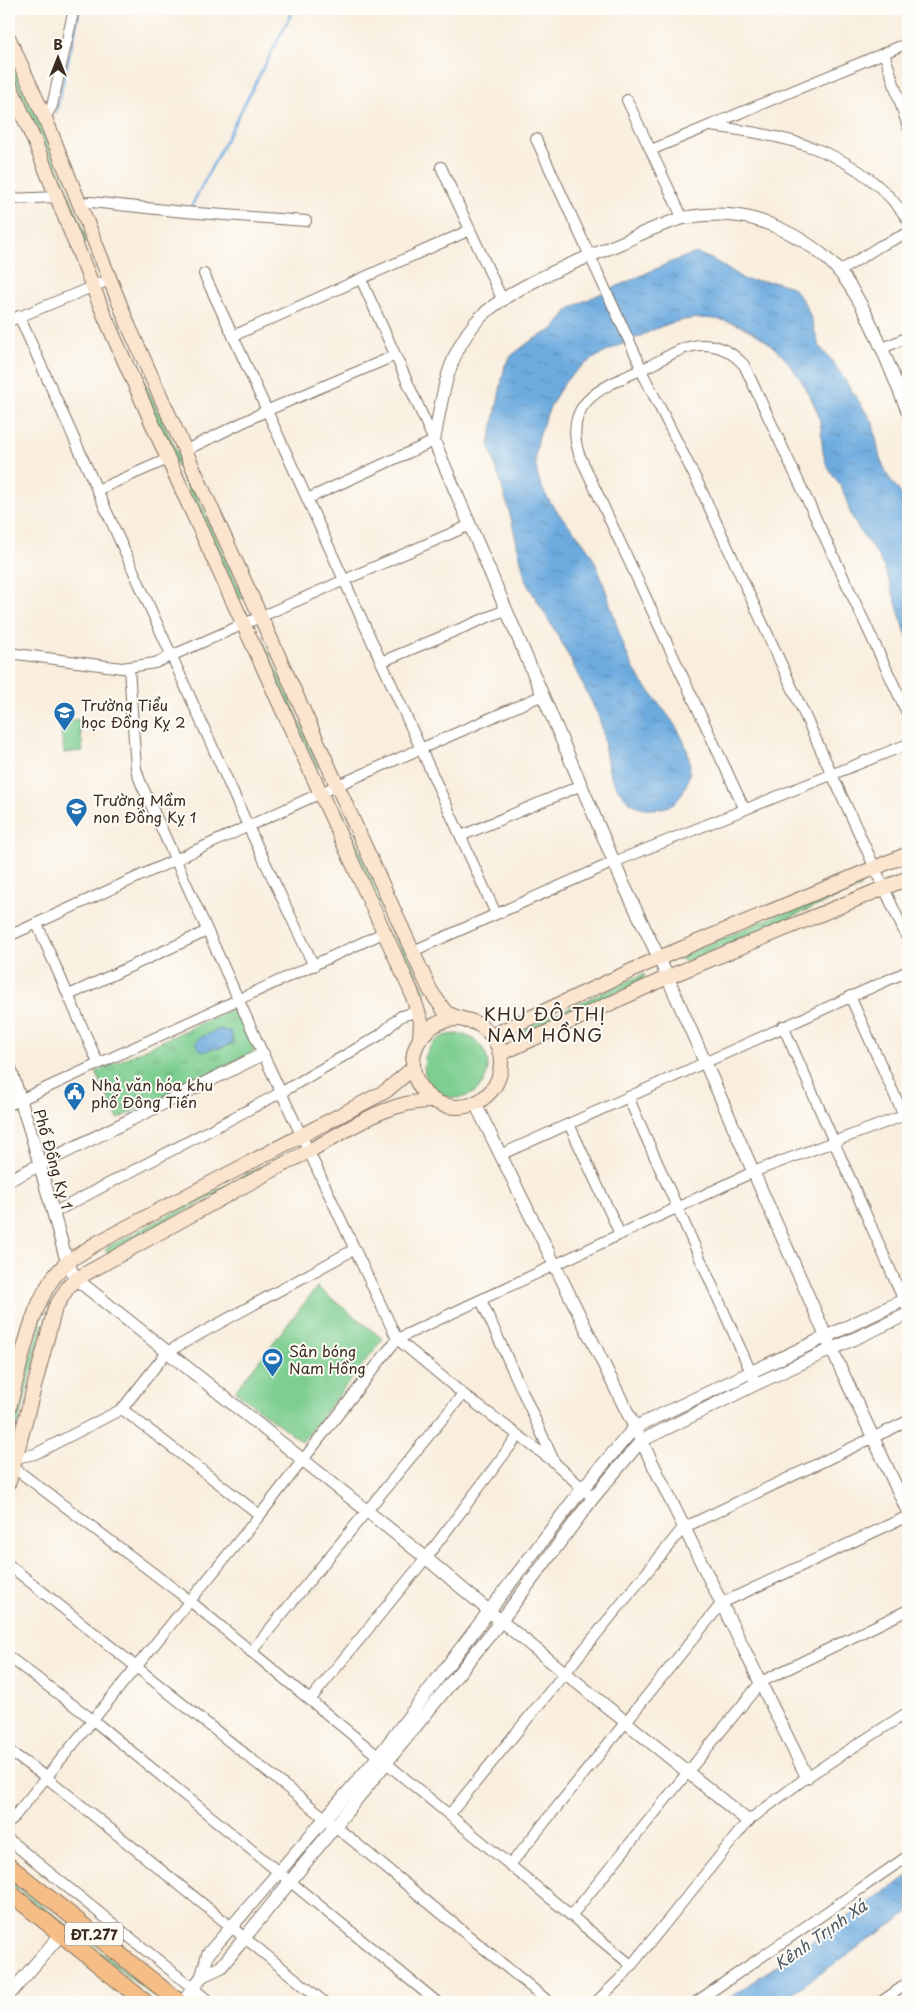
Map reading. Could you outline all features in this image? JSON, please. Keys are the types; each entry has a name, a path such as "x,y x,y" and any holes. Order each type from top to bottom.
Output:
{"main road":[{"path":"9,38 45,118 109,280 184,451 430,990 441,1008 450,1015 480,1026 491,1036 500,1054 501,1065 498,1080 488,1094 475,1103 454,1107 434,1101 417,1100 393,1108 310,1150 76,1279 68,1287 55,1308 13,1460 9,1482"},
{"path":"9,83 58,197 93,286 168,459 419,1012 420,1039 414,1053 413,1068 418,1084 434,1101"},
{"path":"491,1036 659,958 908,854"},
{"path":"500,1054 668,977 908,878"},
{"path":"420,1039 430,1028 443,1022 467,1021"},
{"path":"9,1408 38,1304 49,1284 67,1262 97,1243 386,1091 413,1068"},
{"name":"ĐT.277","path":"9,1866 179,2002"},
{"name":"ĐT.277","path":"9,1892 144,2002"}],"street":[{"path":"45,118 52,106 74,9"},
{"path":"651,150 908,43"},
{"path":"884,53 908,127"},
{"path":"626,100 683,219"},
{"path":"709,126 779,136 825,152 859,172 888,194 908,220"},
{"path":"536,139 591,256 641,370 700,487 908,940"},
{"path":"441,167 503,301"},
{"path":"9,199 58,197"},
{"path":"80,203 91,202 184,212 306,221"},
{"path":"434,441 446,376 457,350 476,322 503,301 529,285 591,256 683,219 715,214 755,219 795,236 825,257 840,271 863,311 908,412"},
{"path":"233,336 470,230"},
{"path":"840,271 880,246 908,233"},
{"path":"204,274 496,914"},
{"path":"361,279 394,356 434,441 468,526 614,862 668,977 703,1061 832,1350 908,1514 722,1603 510,1865"},
{"path":"9,321 109,280"},
{"path":"19,316 248,826 314,966"},
{"path":"881,349 908,337"},
{"path":"744,808 576,444 576,422 588,398 597,390 681,350 698,345 722,348 744,364 908,715"},
{"path":"184,451 266,411 394,356"},
{"path":"422,417 431,421 439,414"},
{"path":"307,499 434,441"},
{"path":"98,490 168,459"},
{"path":"9,654 129,668 155,663 468,526"},
{"path":"381,662 505,610"},
{"path":"129,668 136,769 174,860 397,1339 463,1394 554,1462 593,1498"},
{"path":"9,936 320,793 543,695"},
{"path":"413,951 614,862 830,773 908,744"},
{"path":"461,836 582,785"},
{"path":"36,924 98,1063"},
{"path":"69,995 207,931"},
{"path":"14,1102 383,933"},
{"path":"500,1155 703,1061 908,971"},
{"path":"9,1823 260,1515 301,1458 397,1339 753,1172 906,1115 850,996"},
{"path":"53,1213 282,1092 380,1035 400,1016 419,1012"},
{"path":"382,1760 489,1612 582,1489 634,1427 750,1371 907,1303 832,1141 783,1026"},
{"path":"9,1180 264,1054"},
{"name":"Phố Đồng Kỵ 1","path":"9,1065 14,1102 40,1166 67,1262 76,1279"},
{"path":"628,1097 756,1384"},
{"path":"475,1103 553,1265 807,1777"},
{"path":"569,1124 620,1234"},
{"path":"13,1460 35,1454 122,1409 167,1352 355,1249"},
{"path":"76,1279 367,1510 489,1612 748,1820"},
{"path":"481,1300 554,1462"},
{"path":"202,1976 221,1967 290,1882 331,1822 501,1621 593,1498 641,1441 756,1384 908,1314"},
{"path":"252,1652 463,1394"},
{"path":"122,1409 260,1515"},
{"path":"449,1815 683,1528 908,1421"},
{"path":"310,1700 426,1558 518,1436"},
{"path":"13,1460 190,1601 631,1965"},
{"path":"9,1565 331,1822 549,2002"},
{"path":"571,1916 687,1770 761,1682 908,1610"},
{"path":"9,1656 92,1720 437,2002"},
{"path":"596,2002 631,1965 748,1820 807,1777 908,1712"},
{"path":"9,1751 46,1777 324,2002"},
{"path":"183,2002 202,1976 208,1954 279,1873 331,1822"},
{"path":"9,1840 210,2002"},
{"path":"696,2002 908,1856"},
{"path":"9,1995 61,1934"},
{"path":"881,2002 908,1983"}],"green space":[{"path":"9,54 45,133 84,232 86,243 82,242 44,144 9,67"},
{"path":"112,317 115,317 243,596 242,599 238,598 154,415"},
{"path":"261,639 320,767 316,767 258,641"},
{"path":"79,719 83,751 64,753 60,722"},
{"path":"341,809 425,992 423,995 420,993 336,811"},
{"path":"857,881 861,884 859,888 686,962 682,960 681,956"},
{"path":"644,974 645,980 525,1035 523,1034 524,1028"},
{"path":"231,1009 240,1013 254,1046 253,1052 118,1119 96,1072"},
{"path":"450,1034 462,1034 479,1043 486,1054 488,1066 486,1078 479,1089 462,1098 450,1098 438,1093 429,1084 424,1072 424,1060 429,1048 438,1039"},
{"path":"286,1154 288,1155 109,1253 105,1251 108,1247"},
{"path":"317,1287 383,1339 302,1442 235,1391"},
{"path":"40,1322 44,1325 18,1425 14,1428 13,1422"},
{"path":"9,1879 164,2002 160,2002 9,1883"}],"water":[{"path":"696,253 712,259 745,280 776,282 792,287 804,302 819,346 833,362 873,423 880,459 888,476 908,504 908,638 883,566 854,521 841,487 826,462 822,448 821,426 817,411 789,363 771,345 750,331 728,322 703,318 677,322 649,332 589,361 569,378 551,405 539,436 536,466 545,494 579,537 594,560 630,661 684,741 689,758 689,776 681,795 668,806 651,809 642,808 631,803 614,783 607,765 598,715 561,641 526,582 509,510 489,445 505,365 512,355 532,340 554,329 568,310 580,303 671,262"},
{"path":"220,1029 231,1032 233,1043 204,1052 200,1050 196,1042 199,1038"},
{"name":"Kênh Trịnh Xá","path":"908,1876 908,1913 779,2002 723,2002"}],"waterway":[{"path":"56,113 80,9"},
{"path":"191,207 294,9"}],"place":[{"name":"Trường Tiểu học Đồng Kỵ 2","path":"65,732"},
{"name":"Trường Mầm non Đồng Kỵ 1","path":"77,827"},
{"name":"Nhà văn hóa khu phố Đông Tiến","path":"75,1112"},
{"name":"Sân bóng Nam Hồng","path":"273,1378"}],"district":[{"name":"KHU ĐÔ THỊ NAM HỒNG","path":"545,1023"}]}
